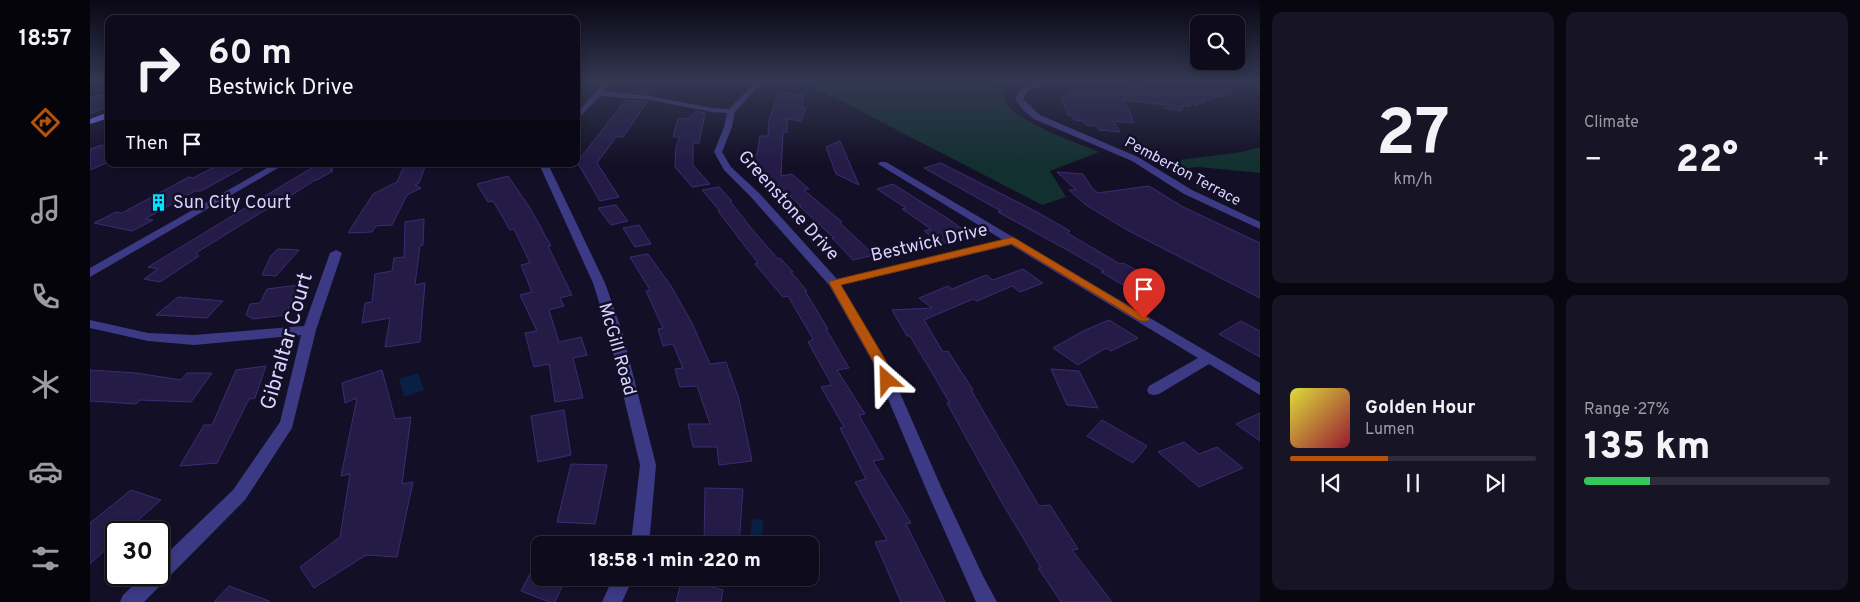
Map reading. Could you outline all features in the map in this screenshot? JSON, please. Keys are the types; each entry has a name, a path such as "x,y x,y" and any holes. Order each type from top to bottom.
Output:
{"main road":[{"path":"90,122 105,117"},
{"path":"90,130 105,125"}],"street":[{"path":"707,109 731,112"},
{"name":"Greenstone Drive","path":"734,109 731,112 728,127 718,152 727,168 755,195 834,283 879,361 976,583 987,602"},
{"name":"Pemberton Terrace","path":"1027,109 1038,117 1135,159 1188,192 1260,226"},
{"path":"883,164 1013,240"},
{"path":"90,273 275,167"},
{"name":"McGill Road","path":"544,167 599,284 615,331 648,465 640,536"},
{"name":"Bestwick Drive","path":"834,283 1013,240 1260,390"},
{"name":"Gibraltar Court","path":"170,562 239,495 287,424 309,330 336,253"},
{"path":"90,324 148,337 194,340 309,330"},
{"path":"1154,390 1209,358"},
{"name":"Gibraltar Court","path":"130,602 146,586"},
{"path":"612,602 619,586"}],"green space":[{"path":"856,109 1011,109 1040,127 1099,152 1050,171 1066,197 1042,205"},
{"path":"1260,147 1260,173 1198,167 1168,170 1155,163 1242,152"}],"water":[{"path":"418,373 424,390 404,397 399,379"},
{"path":"752,519 763,520 762,536 750,536"}],"building":[{"path":"90,109 102,109 90,114"},
{"path":"619,109 642,109 623,137 616,137 597,163 619,197 600,201 580,167 580,158"},
{"path":"773,109 806,109 801,121 787,119 787,132 783,132 781,176 792,174 809,189 804,190 842,222 840,223 874,255 853,260 832,238 834,238 799,206 801,206 763,174 752,155 757,155 760,136 768,136 769,120"},
{"path":"1066,109 1128,109 1134,123 1113,121 1120,132 1099,130 1097,126 1086,125 1084,121 1074,120 1072,116 1068,115"},
{"path":"696,111 705,113 699,143 693,143 693,165 710,184 692,187 675,167 676,147 680,137 673,137 678,118 688,119"},
{"path":"840,141 859,185 836,174 826,147"},
{"path":"102,145 105,147 105,164 90,170 90,149"},
{"path":"941,163 1037,212 1070,231 1067,233 1120,264 1123,263 1160,283 1137,293 1101,272 1104,271 924,168"},
{"name":"Sun City Court","path":"214,167 245,167 201,191 195,191 145,219 153,220 132,231 94,223 116,212 122,213 189,177 193,178"},
{"path":"313,167 335,167 330,170 333,171 281,202 264,198 270,207 196,253 199,256 160,282 144,279 158,269 148,267"},
{"path":"404,167 425,167 419,183 415,185 421,188 407,195 392,225 376,226 372,232 348,233 373,194 397,182"},
{"path":"1057,172 1083,174 1092,188 1098,193 1149,186 1183,207 1260,243 1260,298 1127,230 1086,205 1069,190 1076,190"},
{"path":"508,176 530,208 551,246 548,246 572,295 560,298 564,306 549,310 559,342 581,337 587,355 573,358 583,398 555,402 549,364 534,367 525,333 537,331 520,295 532,292 521,265 530,263 514,229 510,230 493,201 488,202 477,184"},
{"path":"893,184 972,236 940,244 924,231 931,229 902,209 906,208 877,189"},
{"path":"719,187 732,201 730,201 751,228 778,259 780,258 793,272 791,272 807,291 805,291 828,329 826,329 849,368 837,370 865,414 859,415 884,459 873,461 911,523 906,524 945,602 901,602 875,542 887,540 855,482 866,479 840,428 844,427 821,387 832,385 808,342 813,339 788,296 783,297 755,264 758,263 702,190"},
{"path":"616,205 628,221 611,225 598,208"},
{"path":"424,219 423,245 420,246 415,285 425,283 420,342 385,347 390,318 362,323 365,303 372,302 375,274 392,271 394,258 404,257 405,222"},
{"path":"639,225 651,244 635,247 623,228"},
{"path":"278,249 299,250 276,276 262,275 271,256"},
{"path":"648,254 671,286 692,323 710,364 726,362 739,399 752,461 719,465 717,447 693,447 688,424 710,424 697,386 680,387 675,369 683,368 673,344 663,346 658,329 663,328 646,291 650,290 630,257"},
{"path":"1023,269 1043,283 1020,292 1012,286 977,301 973,299 924,320 943,352 948,351 973,390 971,390 1039,506 1050,505 1078,549 1072,550 1112,602 1061,602 1038,568 1041,568 1001,501 947,403 950,403 910,336 907,336 892,310 932,308 919,298 948,286 952,289 986,275 993,280"},
{"path":"298,285 286,315 253,319 246,315 250,304 260,303 267,289"},
{"path":"178,297 223,301 207,318 156,315"},
{"path":"1109,320 1138,338 1111,351 1106,348 1078,365 1053,348 1083,331"},
{"path":"1241,321 1260,331 1260,357 1219,334"},
{"path":"266,366 255,398 249,399 217,463 180,466 204,425 212,425 236,370"},
{"path":"1051,369 1079,371 1098,408 1067,405"},
{"path":"90,370 136,373 181,380 187,373 212,373 191,402 140,400 136,404 90,401"},
{"path":"382,370 395,419 411,417 402,484 413,482 397,557 366,555 314,588 300,567 340,537 350,474 341,476 357,398 345,403 342,383"},
{"path":"564,410 571,455 538,462 531,416"},
{"path":"1260,413 1260,441 1236,424"},
{"path":"1102,420 1147,446 1133,463 1087,436"},
{"path":"1184,442 1199,454 1217,447 1243,468 1199,487 1158,452"},
{"path":"571,464 607,465 595,524 557,522"},
{"path":"705,488 743,489 740,536 704,536"},
{"path":"131,490 161,500 137,521 105,521 105,550 90,564 90,523"},
{"path":"531,572 531,586 562,586 555,602 549,602 521,591"},
{"path":"229,586 269,601 269,602 214,602"},
{"path":"680,586 708,586 723,590 721,602 676,602"}],"place":[{"name":"Sun City Court","path":"159,202"}],"route":[{"path":"887,380 879,361 834,283 1013,240 1144,319"}]}
